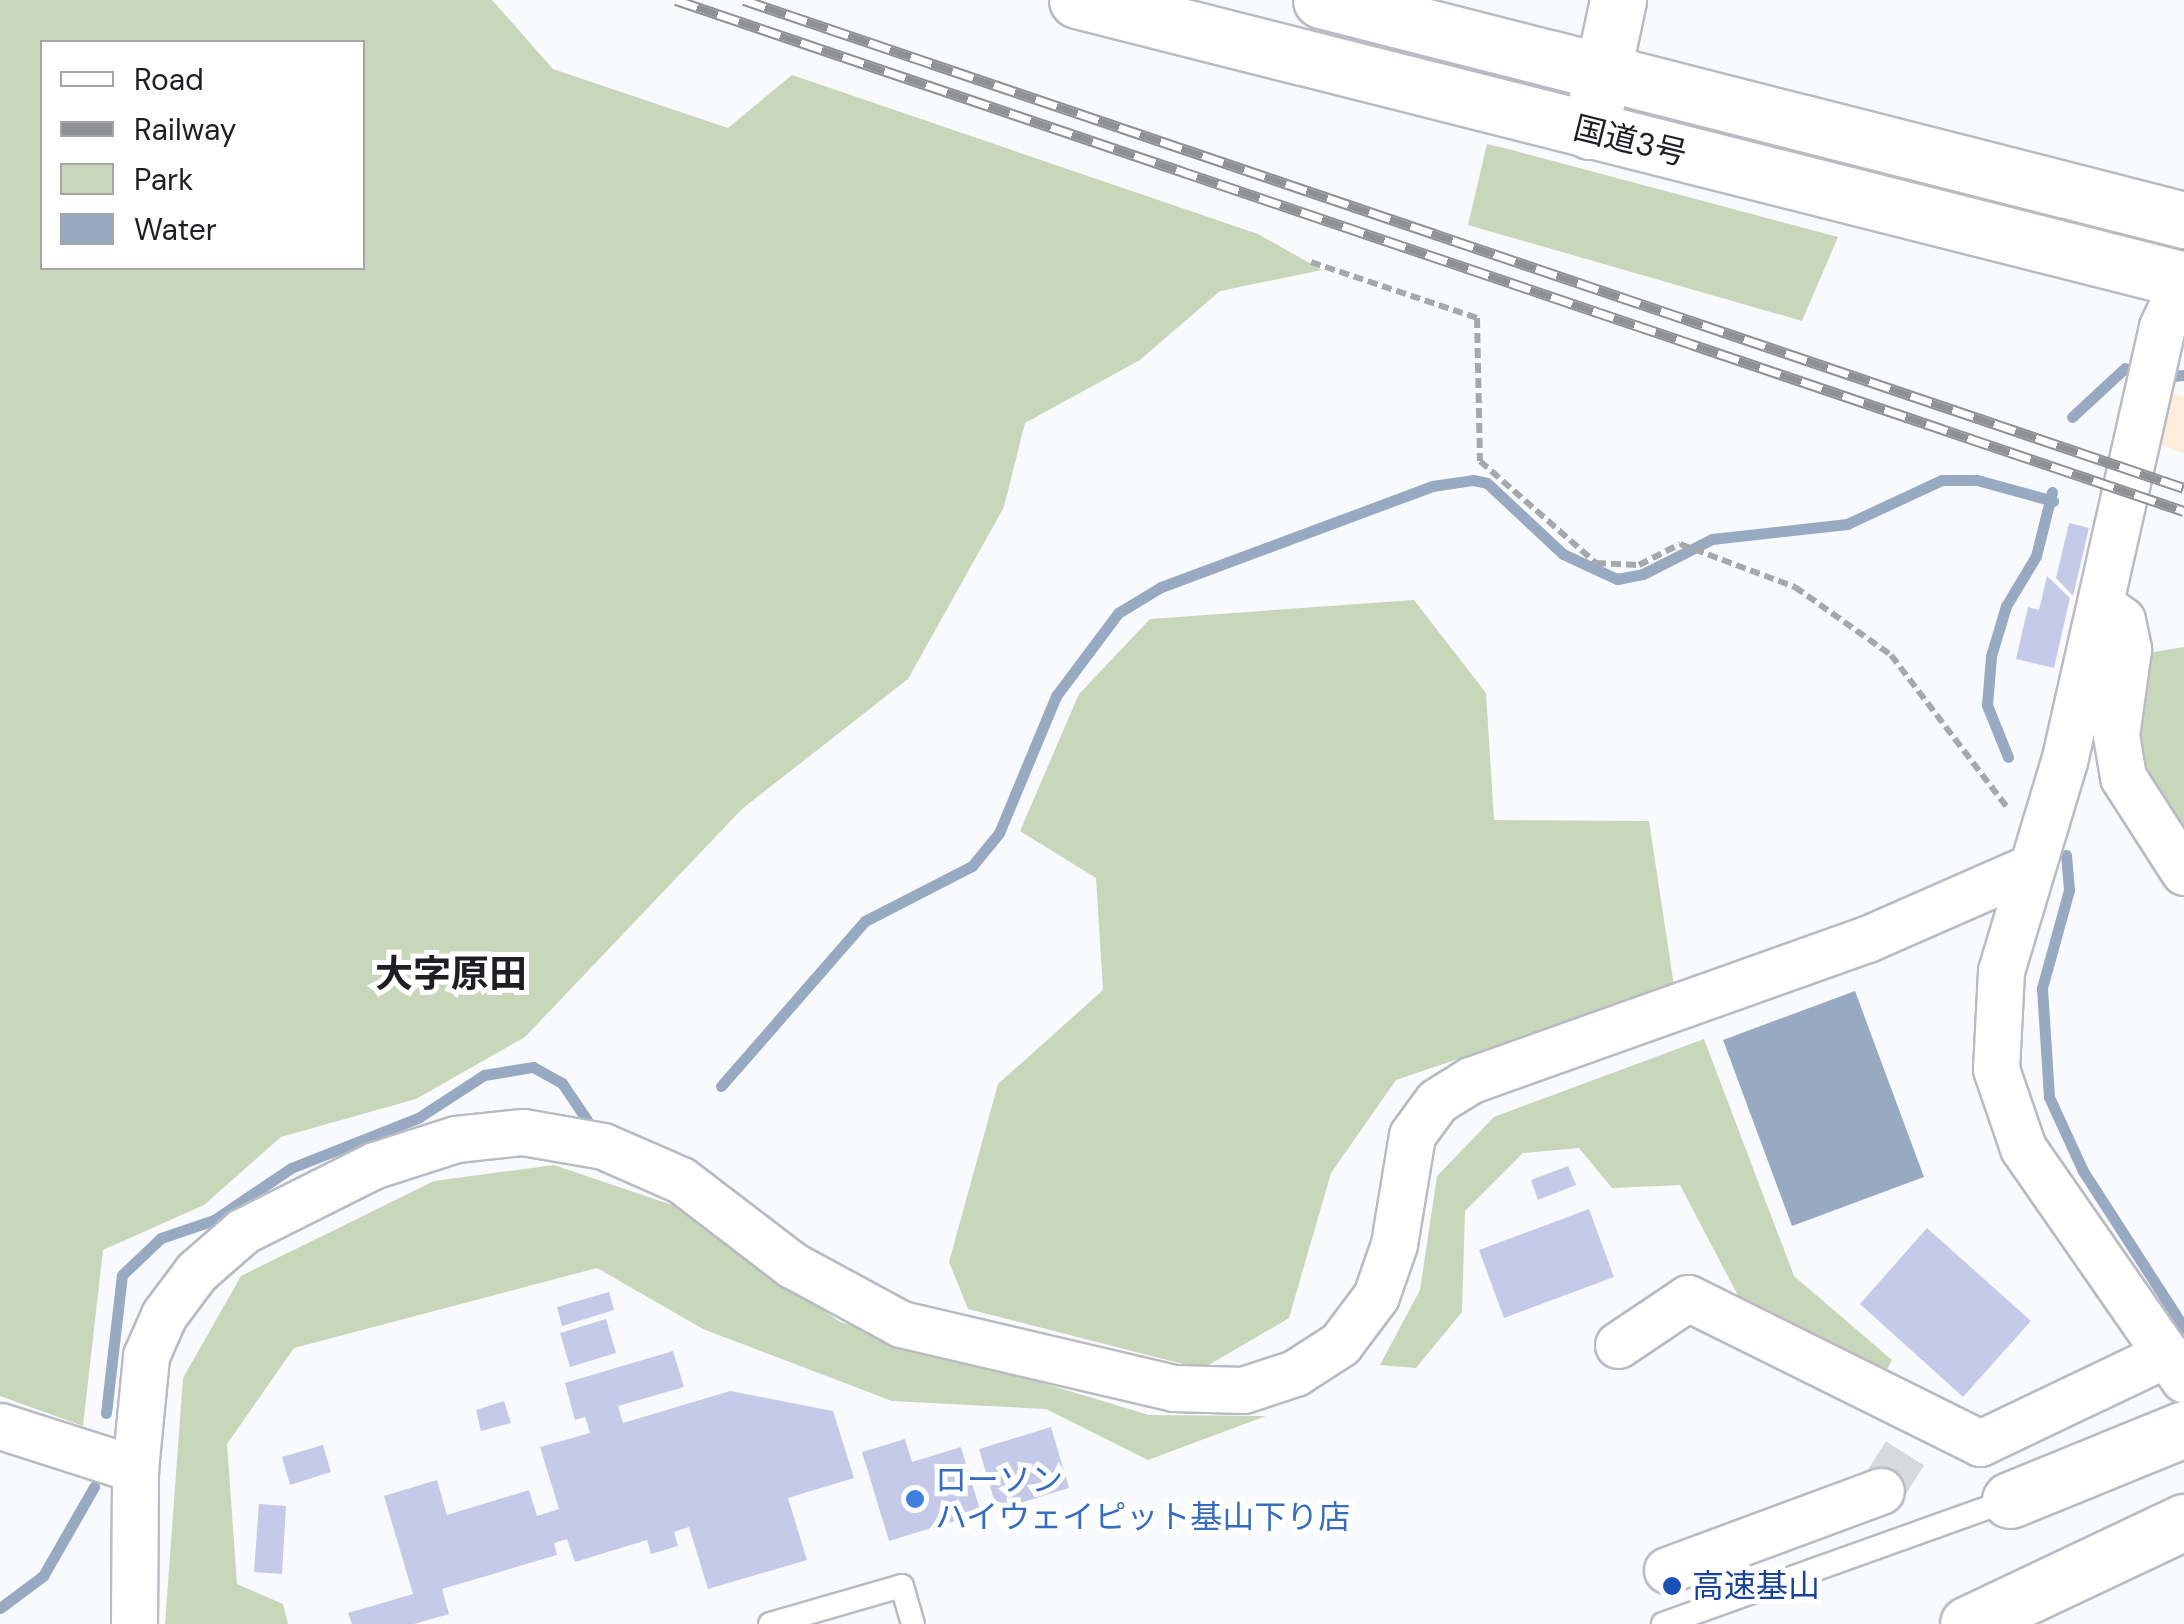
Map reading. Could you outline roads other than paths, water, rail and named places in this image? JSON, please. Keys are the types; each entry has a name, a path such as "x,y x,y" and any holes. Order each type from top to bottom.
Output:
{"main road":[{"name":"国道3号","path":"1077,0 2184,280"},
{"name":"国道3号","path":"1321,0 2184,220"},
{"path":"1590,131 1618,0"},
{"path":"2010,1500 2184,1429"},
{"path":"1968,1624 2184,1522"}],"street":[{"path":"1618,1345 1688,1298 1918,1433 1980,1442 2176,1367 2023,1148 1996,1068 2001,972 2064,762 2162,327 2184,280"},
{"path":"2100,604 2122,620 2128,648 2116,736 2123,777 2184,872"},
{"path":"134,1624 134,1468 146,1356 164,1315 196,1272 243,1231 374,1165 456,1139 523,1132 603,1146 682,1180 792,1265 901,1324 1174,1388 1244,1390 1295,1373 1340,1344 1376,1296 1394,1244 1412,1135 1437,1100 1470,1080 1866,938 2030,868"},
{"path":"0,1426 134,1468"},
{"path":"1668,1570 1881,1491"}],"lane":[{"path":"1662,1624 2010,1500"},
{"path":"770,1624 902,1586 913,1624"}],"water":[{"path":"1855,991 1924,1177 1792,1226 1723,1040"}],"waterway":[{"path":"2072,417 2125,368"},
{"path":"2173,376 2184,375"},
{"path":"721,1086 865,921 972,866 999,833 1056,696 1118,613 1161,587 1432,486 1473,480 1487,483 1563,554 1617,579 1643,574 1712,539 1847,524 1942,480 1977,480 2053,501"},
{"path":"2008,757 1987,705 1991,656 2006,606 2036,556 2052,492"},
{"path":"2066,855 2069,890 2042,988 2049,1097 2083,1171 2184,1328"},
{"path":"106,1413 122,1275 161,1238 214,1220 291,1168 418,1118 484,1075 533,1067 562,1083 587,1120"},
{"path":"0,1608 43,1576 94,1487"}],"tunnel":[{"path":"1881,1491 1908,1448"}],"railway":[{"path":"676,0 2184,511"},
{"path":"744,0 2184,488"}],"place":[{"name":"ローソン ハイウェイピット基山下り店","path":"915,1499"},
{"name":"高速基山","path":"1672,1586"}],"district":[{"name":"大字原田","path":"451,975"}]}
